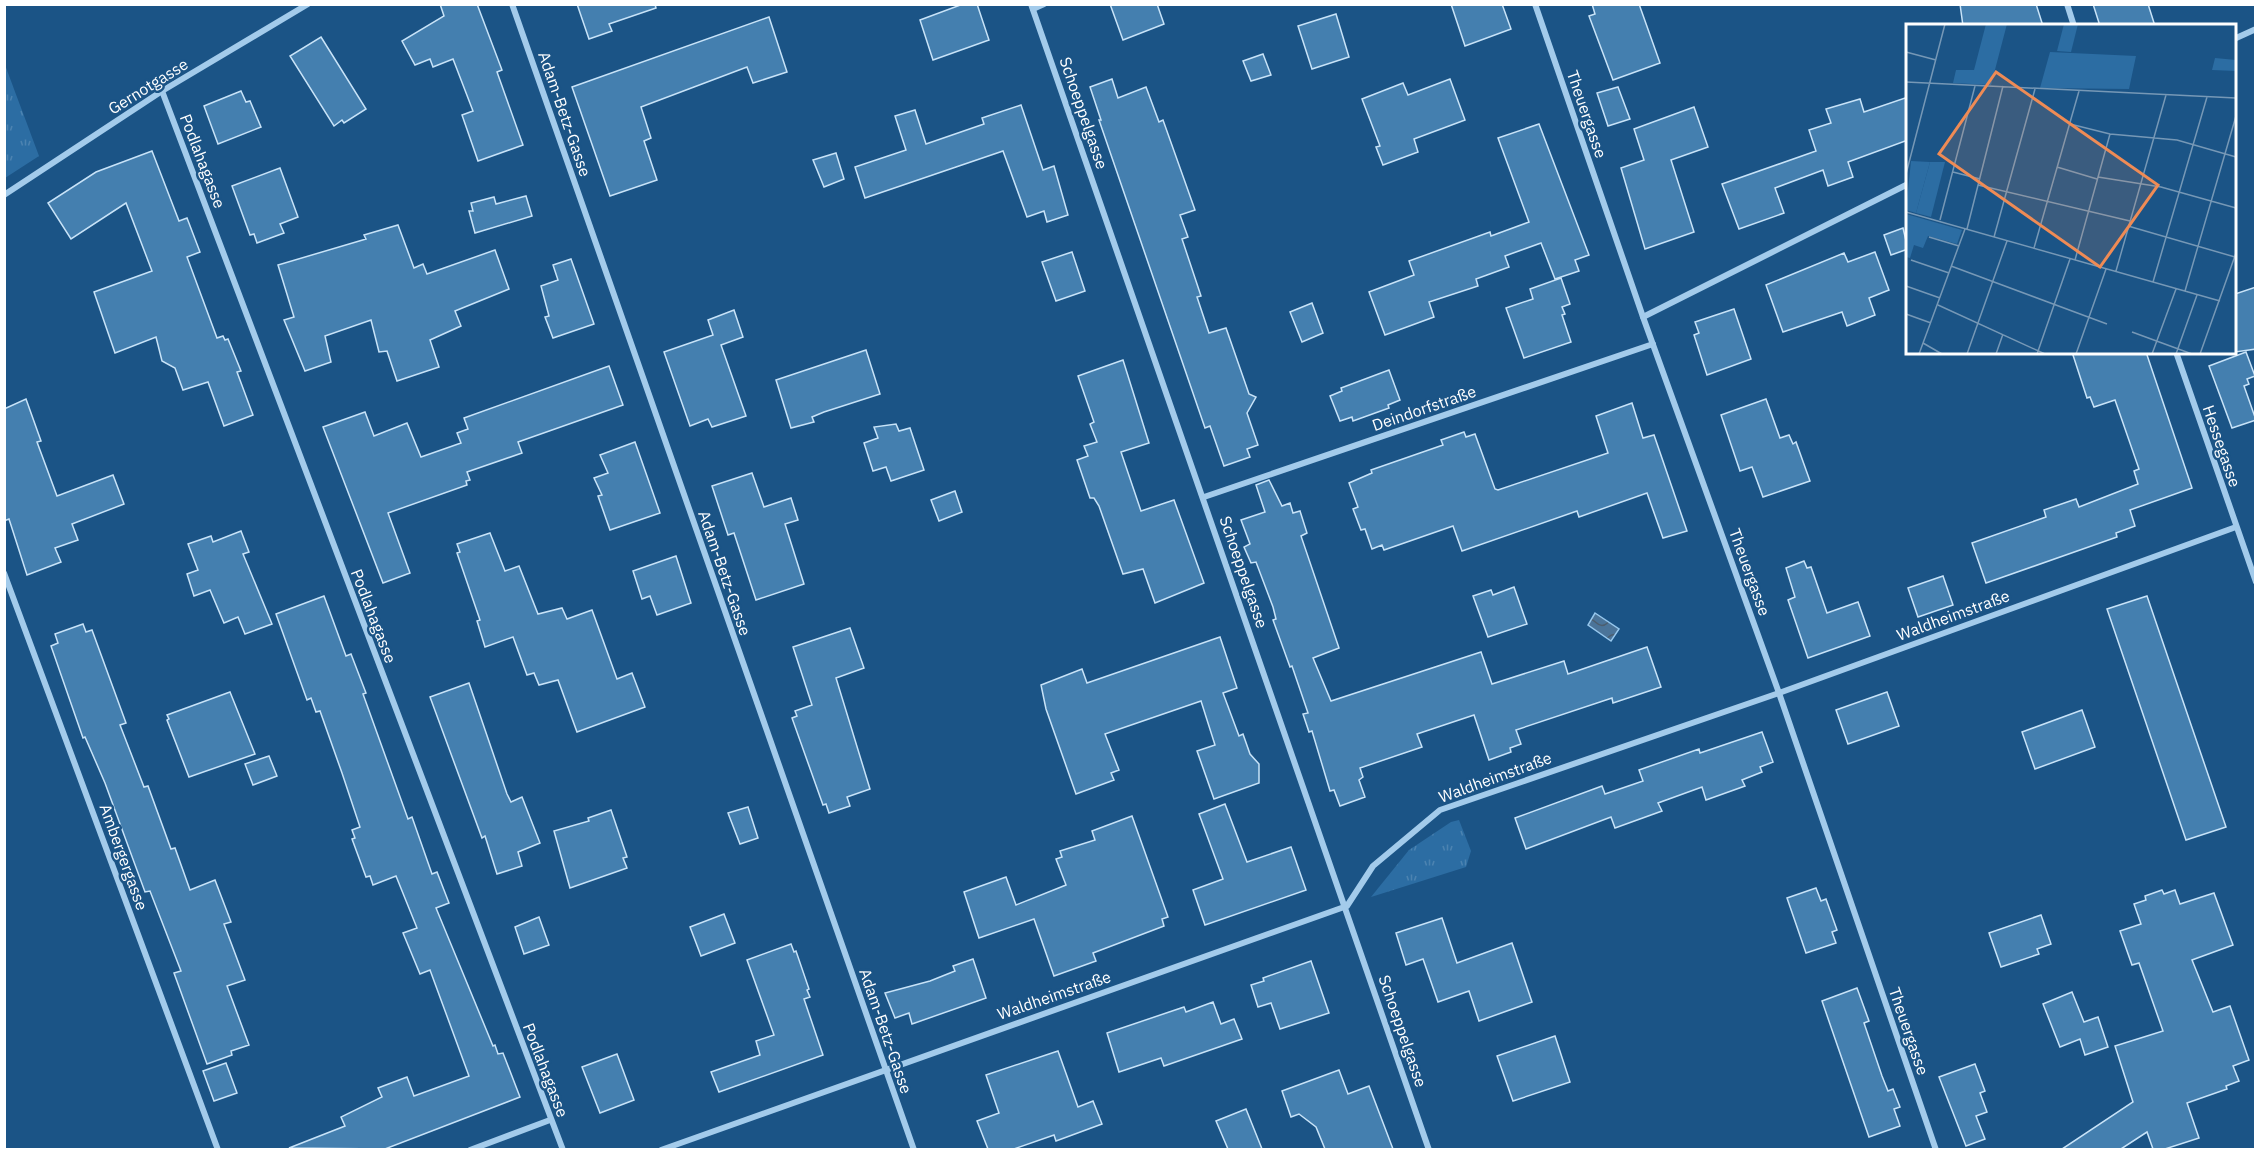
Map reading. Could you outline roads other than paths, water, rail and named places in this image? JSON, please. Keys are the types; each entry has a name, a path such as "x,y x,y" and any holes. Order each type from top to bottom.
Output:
{"street":[{"name":"Gernotgasse","path":"4,195 162,91 308,4"},
{"name":"Adam-Betz-Gasse","path":"512,4 914,1149"},
{"path":"1032,7 1044,4"},
{"name":"Theuergasse","path":"1535,4 1643,317 1779,693 1936,1149"},
{"path":"2067,4 2073,24"},
{"name":"Schoeppelgasse","path":"1032,7 1430,1149"},
{"path":"2236,39 2256,29"},
{"name":"Podlahagasse","path":"162,91 550,1120 563,1149"},
{"path":"1643,317 1906,185"},
{"name":"Deindorfstraße","path":"1204,496 1653,344"},
{"name":"Hessegasse","path":"2177,354 2256,582"},
{"name":"Waldheimstraße","path":"661,1149 1347,906 1373,866 1440,810 1779,693 2236,527"},
{"name":"Ambergergasse","path":"4,573 218,1149"},
{"path":"470,1149 550,1120"}],"water":[{"path":"1595,613 1619,629 1611,641 1588,625"}]}
